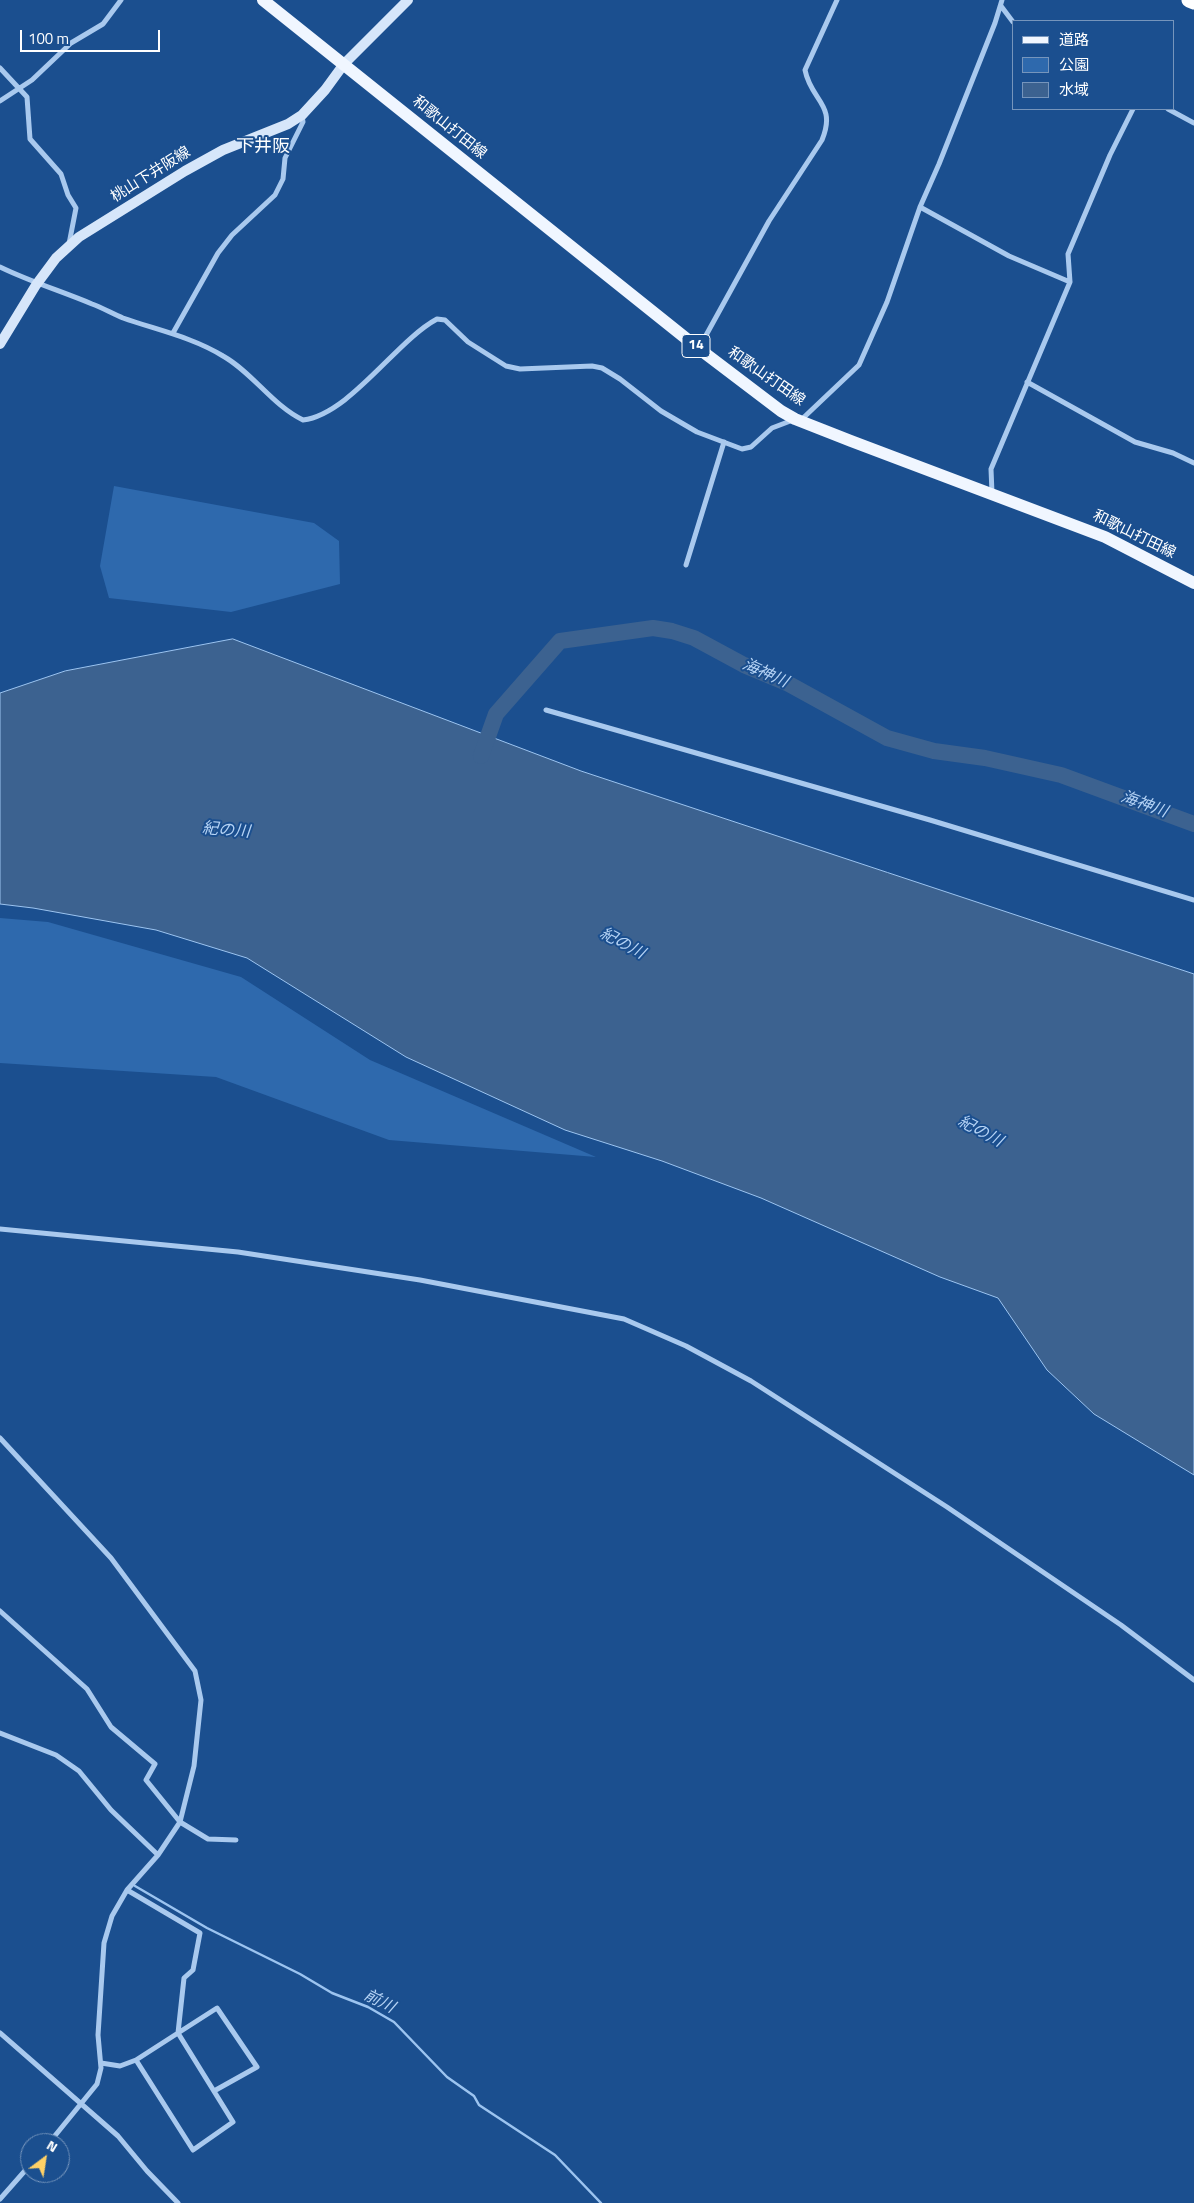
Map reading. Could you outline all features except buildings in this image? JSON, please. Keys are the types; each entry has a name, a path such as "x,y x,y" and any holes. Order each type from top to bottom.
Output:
{"highway":[{"path":"1189,0 1194,2"}],"main road":[{"name":"和歌山打田線","path":"264,0 759,396 798,420 1106,537 1194,583"},
{"name":"桃山下井阪線","path":"0,344 36,285 56,258 68,246 185,170 223,150 288,124 302,115 325,90 344,64 407,0"}],"street":[{"path":"0,101 44,70 71,42 103,24 121,0"},
{"path":"698,348 769,221 822,140 828,126 828,114 806,77 805,70 837,0"},
{"path":"1001,3 1012,20"},
{"path":"0,267 36,285 93,304 122,318 174,334 223,355 242,368 269,396 303,420 317,418 338,403 375,374 406,343 437,319 445,320 468,342 506,366 520,369 592,366 602,368 620,379 661,411 698,432 742,449 751,448 772,428 798,420 859,364 887,302 920,207 939,164 1001,3"},
{"path":"0,68 26,97 30,140 61,174 68,195 76,208 68,246"},
{"path":"992,494 991,469 1070,282 1068,254 1110,154 1132,110"},
{"path":"1170,110 1194,123"},
{"path":"174,334 218,253 232,235 275,195 283,179 285,158 303,122 302,115"},
{"path":"920,207 1009,256 1070,282"},
{"path":"1027,382 1135,442 1173,453 1194,463"},
{"path":"686,565 724,442"},
{"path":"546,710 911,814 1194,900"},
{"path":"0,1229 238,1252 420,1280 624,1319 686,1346 751,1381 955,1513 1120,1625 1194,1680"},
{"path":"0,1438 111,1558 195,1671 201,1700 194,1766 180,1822 158,1855 126,1890 112,1916 104,1943 98,2035 101,2063 98,2084 58,2133"},
{"path":"0,1611 87,1689 111,1727 155,1764 146,1780 180,1822 208,1839 236,1840"},
{"path":"0,1733 56,1755 79,1771 111,1810 158,1855"},
{"path":"126,1890 200,1933 193,1970 184,1978 178,2033 232,2122 193,2150 136,2060"},
{"path":"101,2063 120,2066 136,2060 217,2008 257,2067 214,2091"},
{"path":"0,2032 84,2103 118,2136 147,2171 178,2203"},
{"path":"0,2199 20,2176"}],"green space":[{"path":"114,486 314,523 339,541 340,584 231,612 109,598 100,566"},
{"path":"0,918 48,922 241,977 370,1060 596,1157 389,1140 216,1077 0,1063"}],"water":[{"name":"紀の川","path":"233,639 581,771 1194,974 1194,1475 1094,1414 1047,1370 998,1298 940,1277 761,1198 662,1161 565,1130 406,1057 247,958 156,930 0,904 0,693 65,671"}],"waterway":[{"name":"海神川","path":"481,756 496,714 560,641 653,628 672,631 694,638 744,665 787,683 887,738 934,751 985,758 1061,775 1194,824"},
{"name":"前川","path":"135,1886 207,1928 300,1974 332,1993 368,2007 394,2022 447,2077 474,2096 479,2105 555,2155 601,2203"}],"district":[{"name":"下井阪","path":"263,148"}]}
